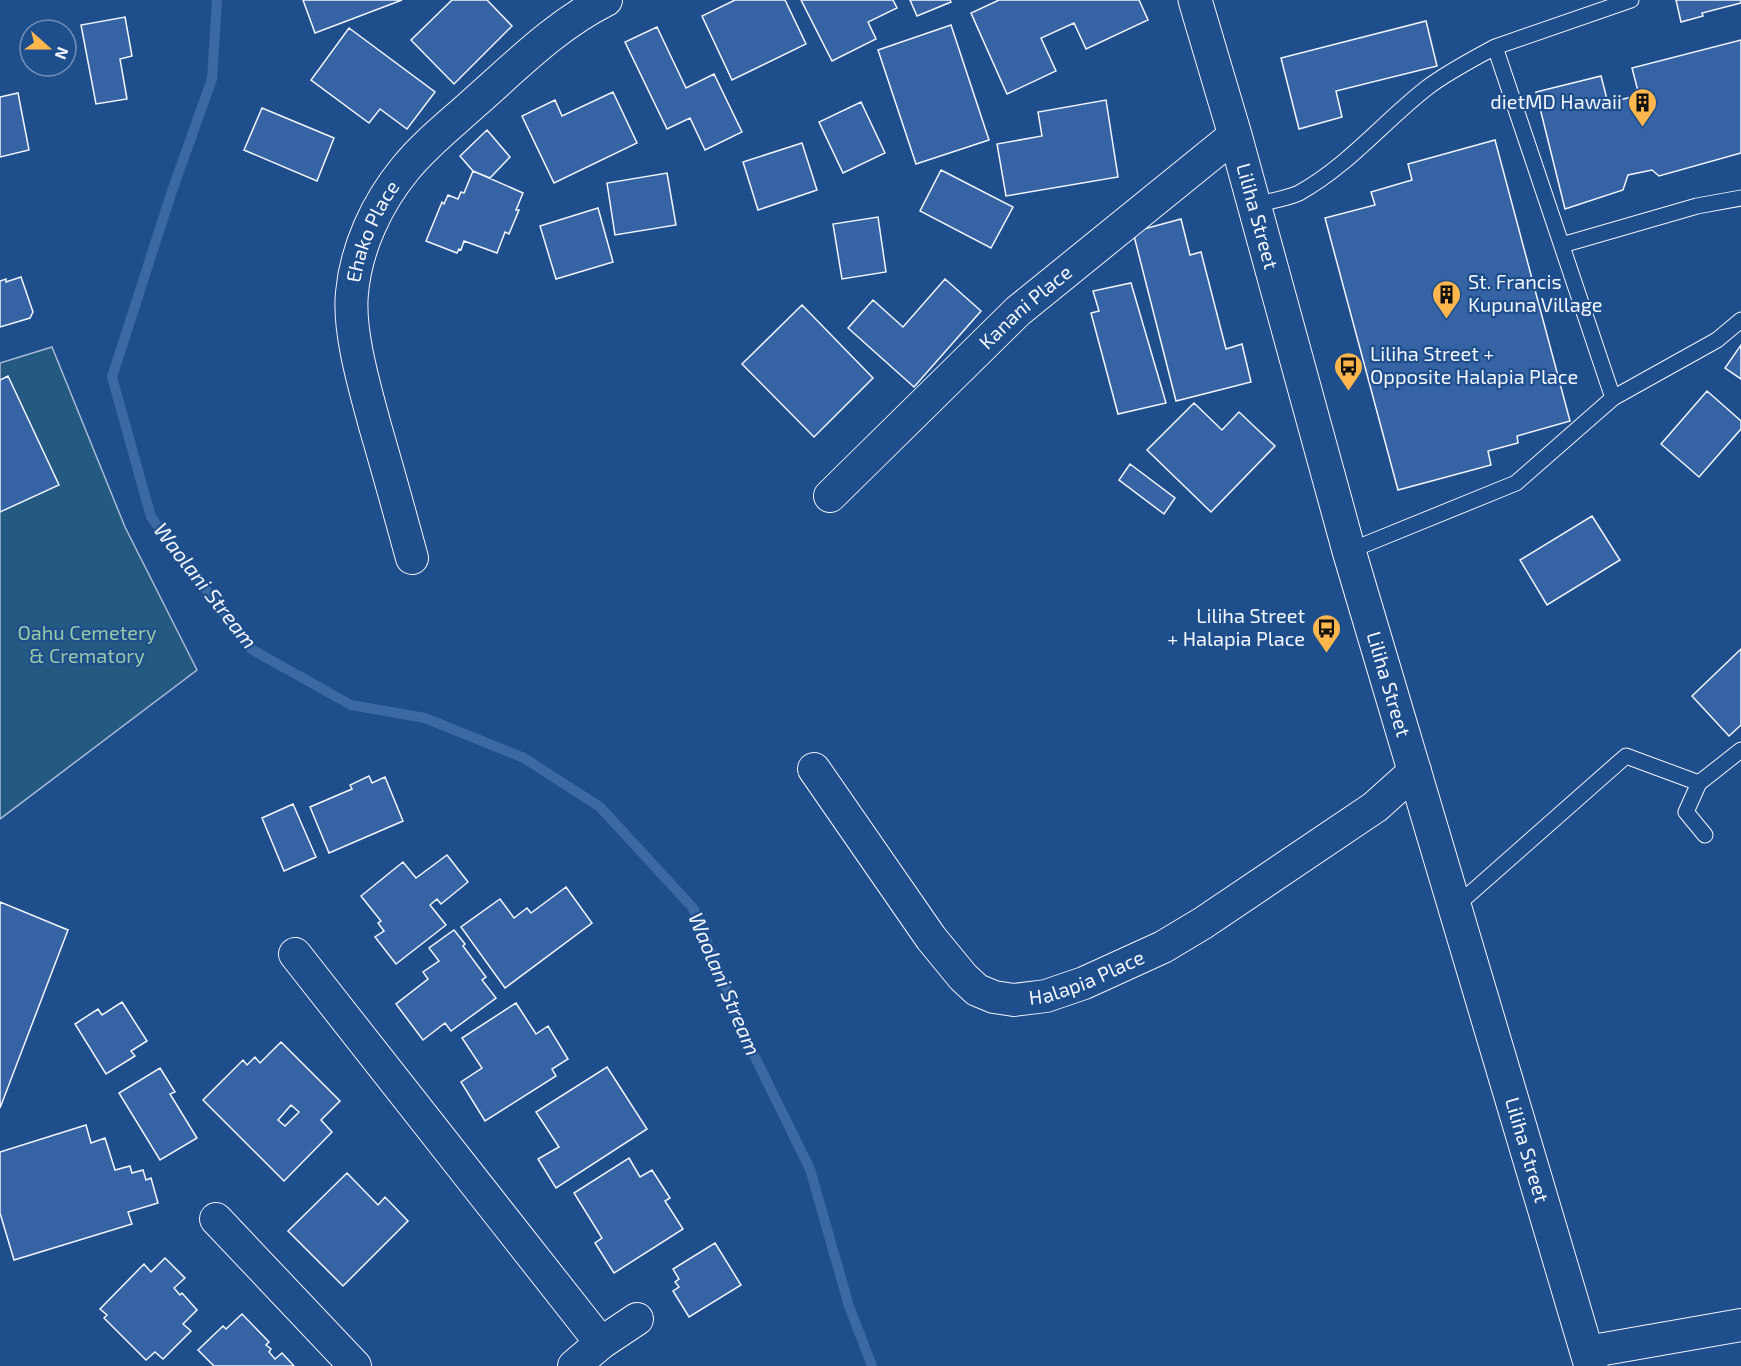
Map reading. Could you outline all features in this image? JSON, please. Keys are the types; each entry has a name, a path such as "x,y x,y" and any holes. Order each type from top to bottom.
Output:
{"street":[{"name":"Ehako Place","path":"412,558 363,381 354,334 352,293 358,261 368,230 384,200 405,169 437,135 558,29 606,0"},
{"name":"Liliha Street","path":"1195,0 1255,205 1349,550 1589,1359"},
{"name":"Kanani Place","path":"830,496 1018,311 1235,135"},
{"name":"Halapia Place","path":"814,769 931,938 963,977 977,990 994,997 1014,1000 1046,996 1084,983 1163,947 1203,923 1376,807 1414,771"},
{"path":"295,954 600,1343"},
{"path":"216,1219 355,1366"},
{"path":"574,1366 600,1343 637,1319"},
{"path":"1589,1359 1741,1325"}],"lane":[{"path":"1255,205 1297,194 1319,180 1429,87 1496,48 1631,0"},
{"path":"1496,48 1613,398"},
{"path":"1562,245 1697,206 1741,198"},
{"path":"1349,550 1516,483 1613,398 1717,340 1741,320"},
{"path":"1705,835 1686,812 1699,783 1741,750"},
{"path":"1456,906 1626,756 1699,783"}],"green space":[{"name":"Oahu Cemetery & Crematory","path":"52,347 125,527 197,670 0,819 0,363"}],"building":[{"path":"303,0 402,0 315,33"},
{"path":"452,0 487,0 512,26 454,84 411,40"},
{"path":"735,0 785,0 806,44 732,80 702,16"},
{"path":"801,0 893,0 897,8 868,22 876,39 832,61"},
{"path":"910,0 950,0 951,2 917,16"},
{"path":"999,0 1139,0 1148,20 1086,49 1074,23 1041,38 1056,71 1007,94 971,13"},
{"path":"1676,0 1741,0 1741,3 1702,13 1703,16 1681,22"},
{"path":"125,17 132,56 120,59 127,99 96,104 81,25"},
{"path":"1426,21 1437,66 1336,91 1342,117 1299,129 1281,58"},
{"path":"951,25 989,140 916,164 878,50"},
{"path":"657,27 686,88 714,74 742,132 705,150 690,118 667,129 625,42"},
{"path":"349,28 435,92 407,129 380,109 369,123 311,80"},
{"name":"dietMD Hawaii","path":"1741,40 1741,153 1659,176 1652,170 1628,175 1623,190 1565,209 1536,92 1601,76 1608,103 1639,95 1632,68"},
{"path":"613,92 637,143 554,183 522,116 555,100 562,116"},
{"path":"18,93 29,150 0,157 0,97"},
{"path":"1106,100 1118,177 1006,196 997,144 1042,136 1038,112"},
{"path":"861,102 885,153 843,173 819,122"},
{"path":"262,108 334,138 317,181 244,150"},
{"path":"487,130 510,157 490,178 473,171 460,156"},
{"name":"St. Francis Kupuna Village","path":"1495,140 1570,421 1517,436 1518,443 1488,451 1491,465 1398,490 1325,218 1375,205 1371,192 1412,180 1408,164"},
{"path":"802,143 817,190 758,210 743,162"},
{"path":"941,170 1013,207 991,248 920,211"},
{"path":"473,171 523,193 509,234 505,232 497,253 464,241 461,250 459,249 457,253 426,241 442,202 444,204 448,195 458,199 461,192 464,193"},
{"path":"667,173 676,225 615,235 607,183"},
{"path":"598,208 613,262 556,279 540,226"},
{"path":"878,217 886,272 842,279 833,224"},
{"path":"1181,219 1190,255 1201,252 1226,349 1242,344 1251,382 1176,401 1133,232"},
{"path":"21,277 33,312 30,318 0,327 0,281 6,279 6,282"},
{"path":"945,279 981,311 914,387 848,328 873,300 903,327"},
{"path":"1131,283 1166,403 1118,414 1091,313 1099,311 1093,291"},
{"path":"802,305 873,378 814,437 742,364"},
{"path":"1741,345 1741,379 1725,368"},
{"path":"8,376 59,485 0,512 0,380"},
{"path":"1707,391 1741,421 1741,429 1699,477 1661,444"},
{"path":"1194,403 1222,430 1239,412 1275,446 1211,512 1147,450"},
{"path":"1130,464 1175,498 1164,514 1119,480"},
{"path":"1592,516 1620,560 1547,605 1520,560"},
{"path":"1741,649 1741,725 1729,736 1692,696"},
{"path":"369,776 372,783 385,777 403,821 329,853 310,807 352,789 350,785"},
{"path":"293,804 316,857 284,871 262,818"},
{"path":"447,855 468,882 441,904 437,899 430,905 446,925 396,964 375,937 384,931 378,923 381,921 361,896 403,862 416,878"},
{"path":"566,887 592,923 505,988 461,927 500,899 514,918 527,908 531,913"},
{"path":"0,902 68,930 0,1108"},
{"path":"454,930 486,977 482,980 496,998 451,1031 445,1023 423,1040 396,1004 428,979 423,972 439,961 429,948"},
{"path":"122,1002 147,1041 131,1051 135,1056 106,1074 75,1024 98,1009 102,1015"},
{"path":"516,1003 536,1034 548,1026 568,1059 552,1069 556,1076 485,1121 461,1082 482,1068 462,1038"},
{"path":"281,1042 340,1101 321,1120 332,1132 284,1181 203,1100 243,1060 247,1065 255,1057 260,1063","holes":["291,1105 299,1112 285,1126 278,1120"]},
{"path":"607,1067 647,1129 556,1188 538,1159 559,1147 536,1112"},
{"path":"160,1068 175,1092 170,1094 197,1138 160,1160 119,1093"},
{"path":"86,1125 91,1143 105,1138 115,1170 130,1166 132,1173 143,1170 146,1180 151,1178 158,1203 128,1212 132,1224 14,1260 0,1213 0,1152"},
{"path":"629,1158 640,1177 652,1170 670,1198 665,1201 683,1229 614,1273 595,1243 602,1238 574,1193"},
{"path":"347,1173 378,1205 385,1197 408,1221 343,1286 288,1231"},
{"path":"715,1243 741,1285 689,1317 673,1291 679,1287 675,1282 679,1279 673,1269"},
{"path":"165,1258 185,1278 174,1288 180,1295 182,1293 197,1310 183,1324 191,1331 163,1359 155,1352 146,1360 104,1318 107,1315 100,1309 144,1264 151,1272"},
{"path":"242,1314 269,1342 266,1345 271,1349 269,1352 275,1359 282,1353 294,1366 214,1366 198,1350 223,1326 226,1329"}],"waterway":[{"name":"Waolani Stream","path":"217,0 212,79 172,191 112,377 151,517 251,649 351,705 425,718 524,758 600,807 693,908 750,1047 810,1169 849,1306 872,1366"}],"place":[{"name":"dietMD Hawaii","path":"1643,128"},
{"name":"St. Francis Kupuna Village","path":"1447,320"},
{"name":"Liliha Street + Opposite Halapia Place","path":"1349,392"},
{"name":"Liliha Street + Halapia Place","path":"1326,654"}]}
